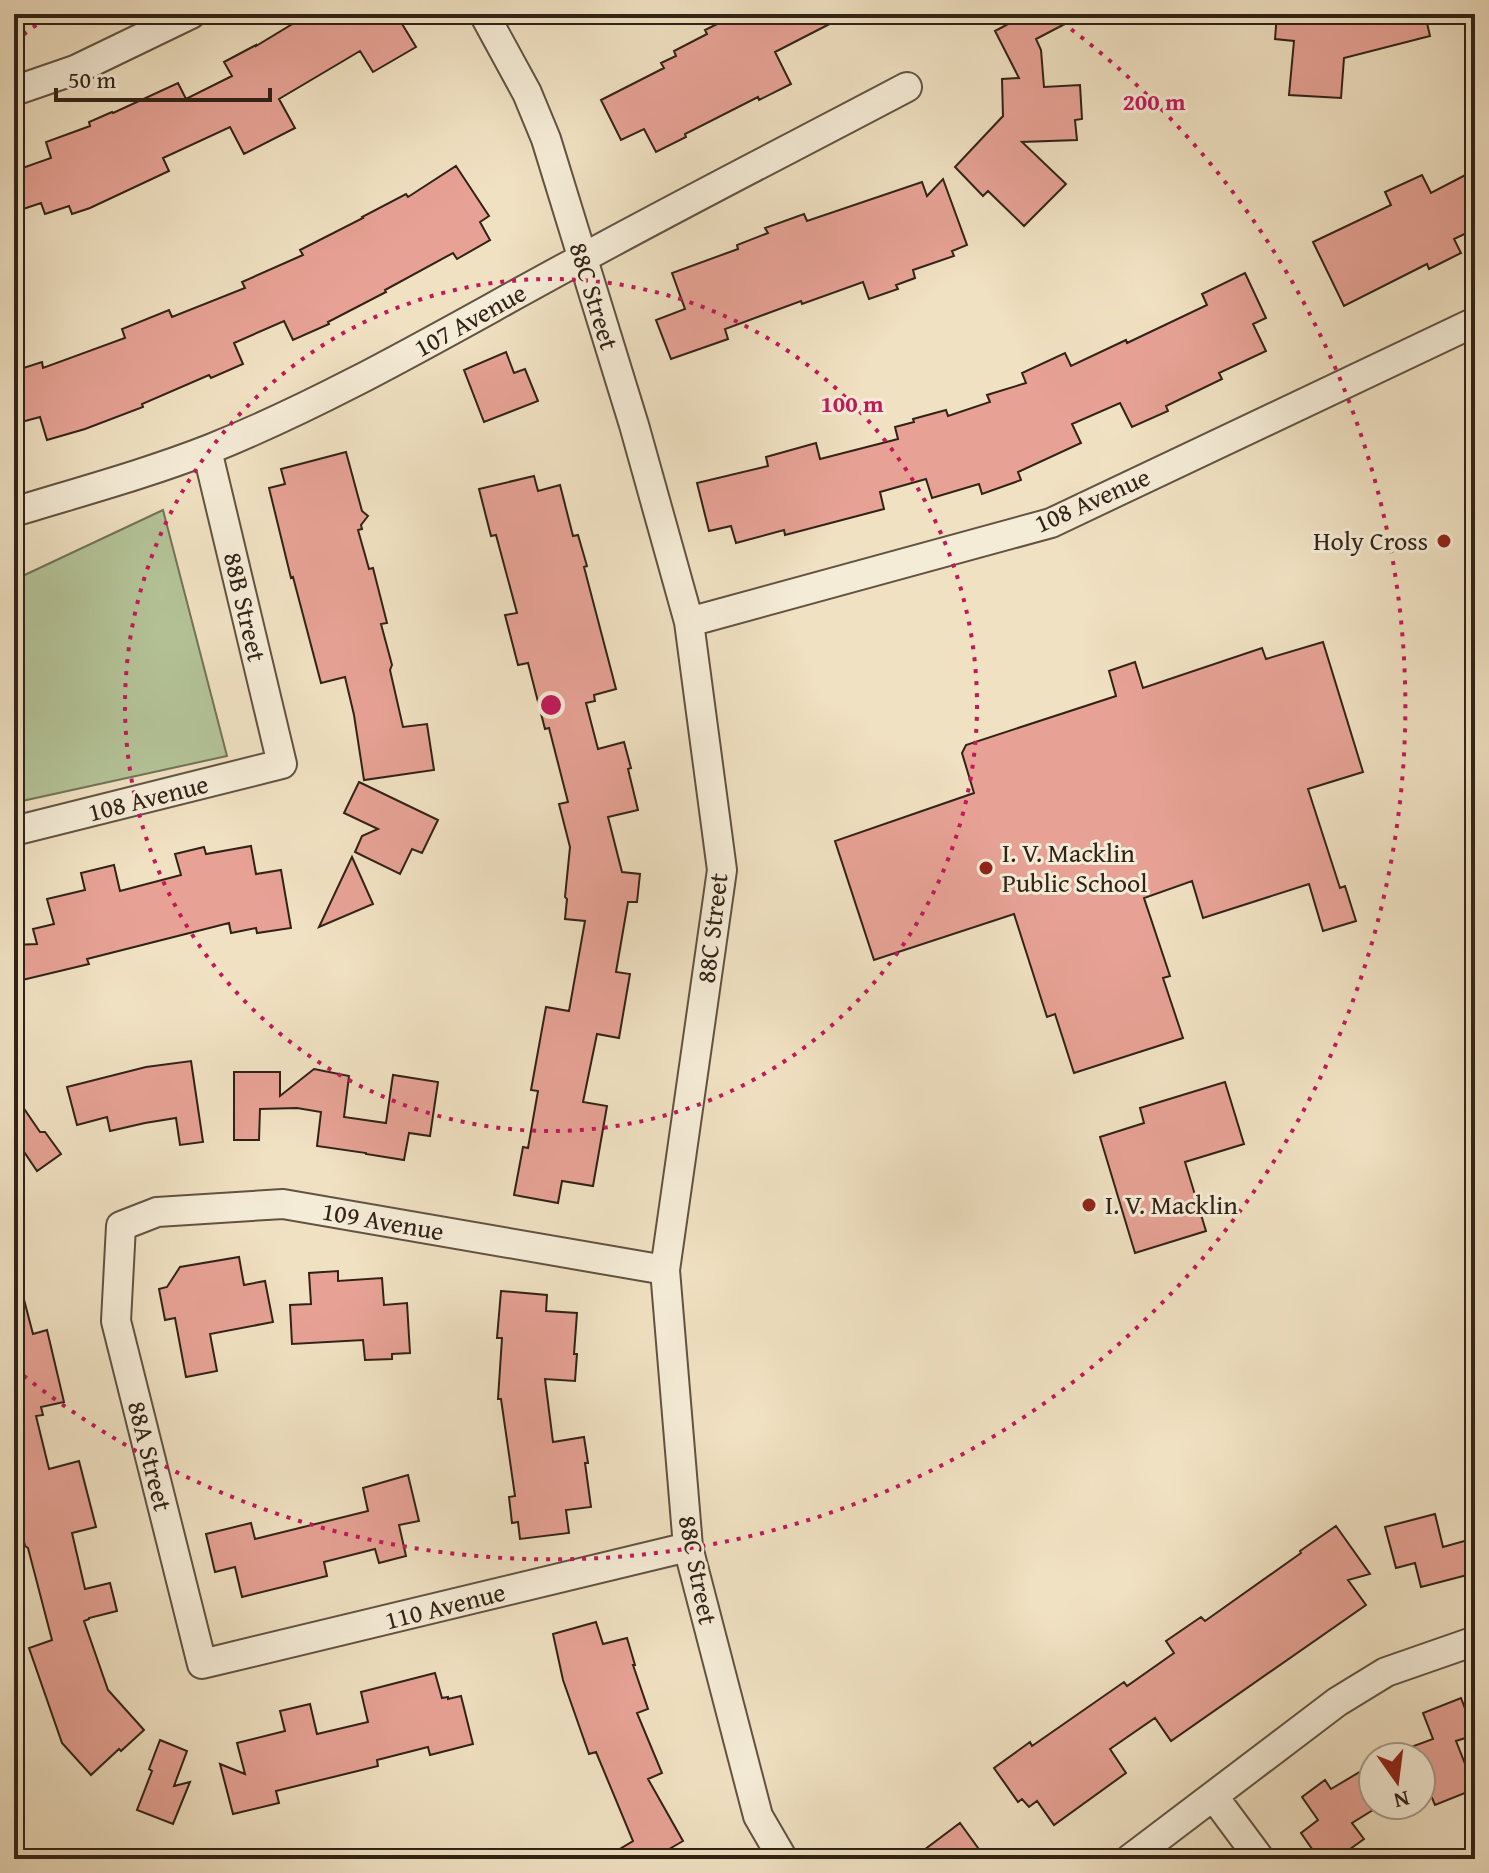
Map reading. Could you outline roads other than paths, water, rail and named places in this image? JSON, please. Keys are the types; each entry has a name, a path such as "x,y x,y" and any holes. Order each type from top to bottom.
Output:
{"street":[{"path":"14,91 75,70 191,14"},
{"name":"88C Street","path":"484,14 527,93 546,139 634,425 689,622 722,870 665,1270 688,1547 758,1816 783,1859"},
{"name":"107 Avenue","path":"14,512 207,450 290,415 360,381 582,258 907,87"},
{"name":"108 Avenue","path":"689,622 1051,523 1475,322"},
{"name":"88B Street","path":"207,450 282,764"},
{"name":"108 Avenue","path":"14,831 282,764"},
{"name":"109 Avenue","path":"120,1247 121,1226 157,1212 283,1204 665,1270"},
{"name":"88A Street","path":"120,1247 116,1321 202,1664"},
{"name":"110 Avenue","path":"202,1664 688,1547"},
{"path":"1130,1859 1337,1702 1386,1672 1475,1641"},
{"path":"1214,1797 1260,1859"}],"place":[{"name":"Holy Cross","path":"1444,541"},
{"name":"I. V. Macklin Public School","path":"986,868"},
{"name":"I. V. Macklin","path":"1089,1205"}]}
